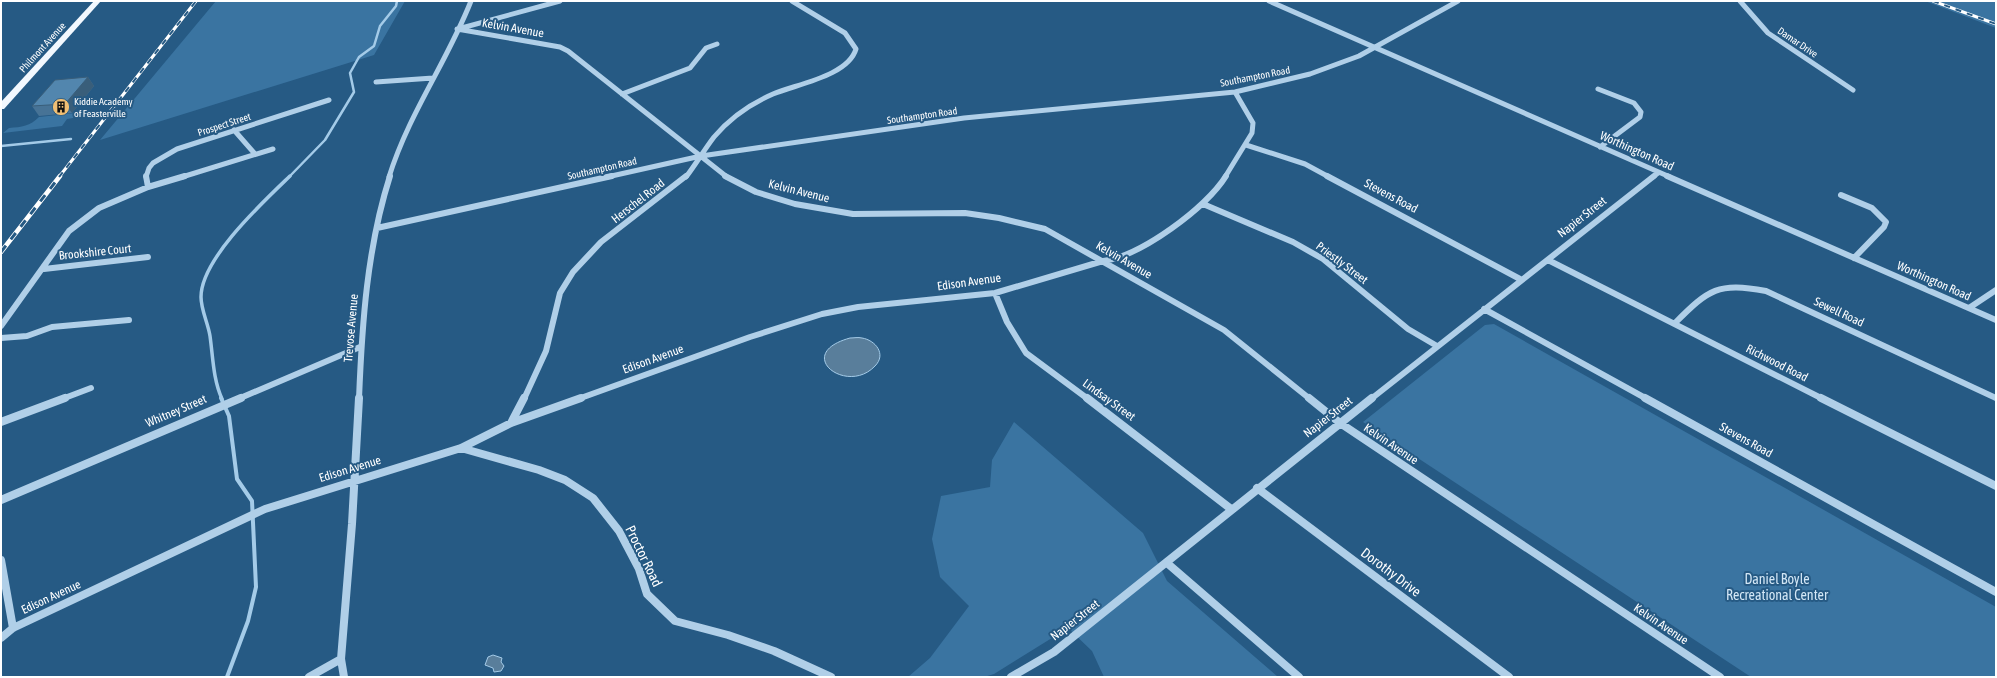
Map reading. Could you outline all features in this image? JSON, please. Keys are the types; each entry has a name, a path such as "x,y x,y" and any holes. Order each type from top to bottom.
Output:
{"main road":[{"name":"Philmont Avenue","path":"1,107 98,1"}],"street":[{"name":"Trevose Avenue","path":"344,677 341,659 355,480 360,347 371,257 387,184 397,154 471,1"},
{"path":"457,29 560,1"},
{"name":"Herschel Road","path":"511,423 544,358 550,338 556,306 563,287 574,270 600,244 683,180 725,125 751,105 780,90 833,73 849,62 855,54 856,49 845,32 792,1"},
{"name":"Worthington Road","path":"1269,1 1658,173 1996,320"},
{"name":"Southampton Road","path":"377,228 701,156 964,118 1235,92 1310,74 1359,56 1458,1"},
{"name":"Damar Drive","path":"1740,1 1768,33 1854,90"},
{"name":"Kelvin Avenue","path":"457,29 560,47 568,51 669,129 724,175 756,192 795,204 853,214 965,213 999,218 1045,229 1224,330 1340,423 1720,677"},
{"path":"622,94 690,68 706,48 717,44"},
{"path":"376,82 433,78"},
{"path":"1598,89 1634,103 1641,112 1640,117 1600,147"},
{"name":"Edison Avenue","path":"1,638 13,628 265,509 461,448 511,423 750,337 822,314 858,308 995,292 1040,281 1103,261 1117,259 1131,253 1183,220 1203,204 1218,189 1252,133 1253,123 1235,92"},
{"name":"Prospect Street","path":"148,187 146,182 147,172 152,164 161,156 177,148 329,100"},
{"path":"234,130 255,154"},
{"name":"Stevens Road","path":"1246,145 1305,164 1520,279"},
{"path":"1,326 44,268 69,231 88,215 122,196 273,149"},
{"name":"Napier Street","path":"1011,677 1054,652 1167,563 1230,509 1520,279 1548,260 1658,173"},
{"path":"1840,195 1874,209 1886,222 1854,258"},
{"name":"Priestly Street","path":"1203,204 1293,242 1323,259 1408,329 1437,346"},
{"name":"Brookshire Court","path":"44,268 148,258"},
{"name":"Richwood Road","path":"1548,260 1996,486"},
{"name":"Sewell Road","path":"1675,323 1701,296 1716,289 1739,287 1766,291 1996,398"},
{"path":"1969,308 1996,290"},
{"name":"Lindsay Street","path":"995,292 1007,322 1026,353 1109,414 1230,509"},
{"name":"Stevens Road","path":"1484,309 1996,592"},
{"path":"1,338 27,336 52,327 129,320"},
{"name":"Whitney Street","path":"1,500 360,347"},
{"path":"1,422 91,388"},
{"name":"Proctor Road","path":"461,448 539,470 565,480 593,498 619,531 639,569 647,594 675,621 728,634 774,651 831,677"},
{"name":"Dorothy Drive","path":"1257,488 1509,677"},
{"path":"1,560 13,628"},
{"path":"1167,563 1299,677"},
{"path":"309,677 341,659"}],"green space":[{"path":"216,1 405,1 374,55 100,140"},
{"path":"1925,1 1996,1 1996,28"},
{"path":"76,113 73,118 67,119 62,126 3,133 9,128 29,124 39,117"},
{"name":"Daniel Boyle Recreational Center","path":"1494,324 1996,607 1996,677 1751,677 1363,422 1485,325"},
{"path":"1014,422 1143,533 1167,581 1278,677 1104,677 1092,651 1068,628 994,674 984,677 908,677 930,658 969,606 940,577 932,539 941,496 990,487 992,460"}],"shaded area":[{"path":"850,338 867,339 878,348 880,352 880,357 875,366 864,374 851,377 839,375 830,369 825,362 826,353 833,345"},
{"path":"493,655 502,658 501,662 504,666 501,671 494,672 493,668 485,665 488,657"}],"building":[{"path":"88,77 65,104 32,106 55,80"}],"waterway":[{"path":"289,177 325,140 354,92 350,73 359,57 374,46 380,26 396,6 397,1"},
{"path":"1,146 71,139"},
{"path":"222,399 215,376 210,336 201,302 204,282 211,266 235,232 289,177"},
{"path":"221,398 229,416 237,479 252,501 256,587 248,621 227,677"}],"railway":[{"path":"59,177 196,1"},
{"path":"1933,1 1996,24"},
{"path":"1,252 60,176"}],"place":[{"name":"Kiddie Academy of Feasterville","path":"61,107"}]}
